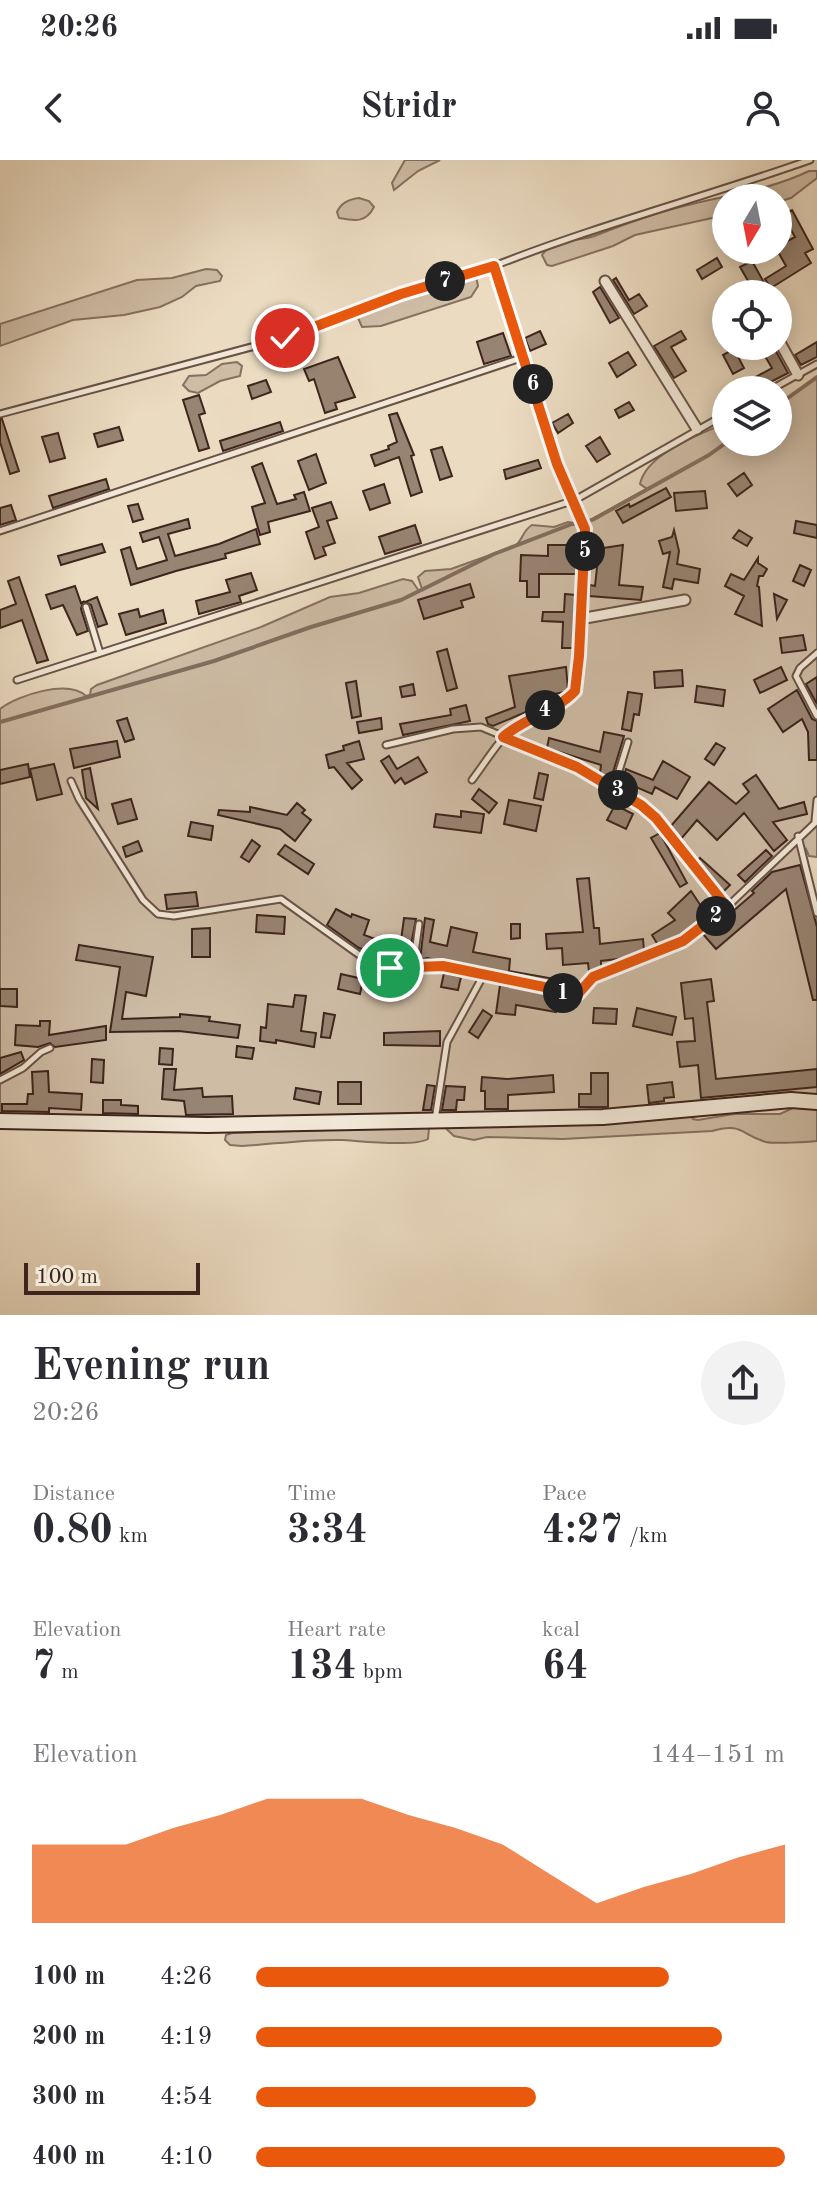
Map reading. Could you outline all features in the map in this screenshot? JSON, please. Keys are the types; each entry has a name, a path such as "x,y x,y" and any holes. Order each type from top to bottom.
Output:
{"main road":[{"path":"0,1121 207,1125 435,1121 603,1117 791,1100 817,1102"}],"street":[{"path":"605,281 697,429"},
{"path":"790,360 798,375"},
{"path":"580,619 685,600"}],"lane":[{"path":"0,414 285,338 401,294 494,266 591,229 752,181 810,160"},
{"path":"472,780 503,737 517,725 575,691 585,529 557,464 494,266"},
{"path":"0,531 524,357"},
{"path":"792,378 817,364"},
{"path":"17,680 575,500 712,421"},
{"path":"86,607 100,653"},
{"path":"817,653 800,668 796,676 817,716"},
{"path":"386,745 453,729 475,727 577,767 614,787 656,818 727,907"},
{"path":"614,787 628,742"},
{"path":"71,781 79,799 143,900 158,914 174,916 281,899 372,964 390,968 443,966 578,994 593,977 683,941 727,907 816,821 817,800"},
{"path":"798,836 817,913"},
{"path":"413,967 419,924"},
{"path":"435,1121 447,1042 483,976"},
{"path":"0,1080 50,1048"}],"shaded area":[{"path":"405,160 440,160 418,171 394,190 392,183"},
{"path":"817,171 817,178 792,197 792,184 775,184"},
{"path":"359,198 369,201 374,207 367,216 355,220 339,218 337,212 341,206"},
{"path":"712,200 712,218 635,235 613,246 552,266 547,265 542,255 554,245 591,237 673,209"},
{"path":"206,269 217,270 222,276 220,281 196,286 182,297 160,307 124,315 73,320 0,346 0,324 137,280 172,278"},
{"path":"467,275 476,276 478,286 471,297 381,326 362,327 358,318 360,314"},
{"path":"237,362 242,366 240,376 220,381 198,393 189,391 183,385 189,376 206,375 222,364"},
{"path":"817,377 817,857 809,856 806,849 803,852 817,908 817,1102 688,1110 693,1119 698,1120 734,1114 780,1114 795,1107 817,1109 817,1141 766,1142 730,1128 563,1139 487,1137 474,1140 454,1136 437,1120 0,1126 0,709 43,691 68,689 90,695 91,689 97,685 261,627 330,597 359,593 403,579 412,581 419,591 422,589 418,577 425,571 451,569 515,546 532,525 554,527 568,522 583,524 647,489 640,484 652,463 676,446 712,429 712,456 792,456 792,395"},
{"path":"429,1128 428,1139 411,1143 329,1140 242,1146 230,1145 225,1140 226,1135 232,1133"}],"building":[{"path":"792,210 813,249 805,253 811,263 784,280 766,280 785,264 792,264 792,239 795,237"},
{"path":"712,261 712,264 722,267 702,279 697,270"},
{"path":"754,264 763,280 748,280 740,267"},
{"path":"616,278 629,300 639,294 647,306 634,314 613,280"},
{"path":"600,287 619,318 610,323 593,292"},
{"path":"540,331 546,344 530,351 525,338"},
{"path":"681,331 686,339 671,347 686,371 674,378 654,346"},
{"path":"503,333 511,356 484,364 477,342"},
{"path":"817,342 817,357 801,365 795,355"},
{"path":"628,352 636,365 617,377 609,363"},
{"path":"338,357 355,397 335,403 337,409 325,413 314,379 309,381 304,369"},
{"path":"726,360 740,360 744,368 733,374"},
{"path":"767,360 781,360 788,373 782,376 758,376 772,368"},
{"path":"266,380 271,392 252,399 248,386"},
{"path":"199,395 205,413 199,415 209,448 199,451 183,400"},
{"path":"629,402 634,410 619,418 615,410"},
{"path":"397,413 414,455 411,456 422,492 411,496 399,457 375,466 371,455 389,449 388,446 397,442 389,415"},
{"path":"568,414 573,423 558,433 552,423"},
{"path":"0,419 19,471 10,474 0,442"},
{"path":"280,422 283,431 223,451 220,441"},
{"path":"119,427 123,440 98,447 94,434"},
{"path":"58,433 65,458 50,462 42,437"},
{"path":"600,437 610,454 597,462 586,446"},
{"path":"442,447 452,476 440,480 431,450"},
{"path":"316,454 326,483 309,490 298,461"},
{"path":"538,460 541,468 506,479 504,470"},
{"path":"262,463 277,504 296,499 294,495 304,492 310,511 268,522 270,532 260,535 252,507 265,503 252,467"},
{"path":"744,473 752,485 737,496 728,484"},
{"path":"106,479 109,489 53,508 49,496"},
{"path":"384,484 390,503 370,510 363,491"},
{"path":"666,488 671,497 623,523 616,511"},
{"path":"705,491 707,508 676,511 674,493"},
{"path":"331,502 337,518 327,521 335,543 323,547 326,555 315,559 306,532 319,527 312,508"},
{"path":"138,504 143,519 133,522 128,506"},
{"path":"11,505 16,520 0,525 0,508"},
{"path":"188,519 190,528 168,534 175,556 219,544 256,529 260,544 225,554 226,558 131,585 121,550 130,547 137,569 167,560 159,537 143,542 140,533"},
{"path":"796,521 817,525 817,538 794,533"},
{"path":"415,525 421,543 385,554 379,537"},
{"path":"674,530 679,551 677,564 700,569 698,583 674,579 672,589 663,587 670,552 663,554 659,541 672,537"},
{"path":"739,530 752,538 747,546 733,538"},
{"path":"102,544 105,552 61,565 58,556"},
{"path":"548,545 577,545 577,574 539,574 539,597 527,597 527,581 520,581 521,555 548,556"},
{"path":"623,545 619,585 643,587 641,600 589,596 590,585 595,586 598,558 590,559 590,550"},
{"path":"758,558 758,563 767,569 763,576 759,576 757,586 762,626 735,614 744,596 725,586 731,574 744,580"},
{"path":"800,565 811,570 804,586 793,581"},
{"path":"251,573 257,590 239,596 241,602 199,614 196,601 230,592 226,580"},
{"path":"19,577 48,660 37,663 22,620 0,628 0,610 16,604 8,581"},
{"path":"470,584 474,597 461,601 463,607 424,619 418,600"},
{"path":"75,586 83,602 81,609 88,631 77,635 63,605 51,609 46,595"},
{"path":"565,594 576,595 573,648 562,648 563,622 542,621 543,612 564,612"},
{"path":"774,594 787,600 777,619"},
{"path":"97,597 107,624 98,627 91,605 85,602"},
{"path":"138,609 140,617 163,610 166,623 126,635 119,614"},
{"path":"803,635 806,650 782,653 780,638"},
{"path":"447,649 457,688 447,691 437,652"},
{"path":"566,667 568,690 531,698 535,708 493,726 488,724 486,718 515,707 509,676"},
{"path":"781,667 787,680 760,693 754,680"},
{"path":"682,670 683,686 655,688 654,672"},
{"path":"817,677 817,704 806,684"},
{"path":"356,681 361,716 352,718 346,683"},
{"path":"413,684 415,695 402,697 400,687"},
{"path":"697,686 725,690 723,706 695,702"},
{"path":"797,690 812,719 817,721 817,760 809,760 808,732 802,719 783,732 768,709"},
{"path":"628,692 642,694 639,715 634,714 631,731 622,729"},
{"path":"466,705 470,721 403,735 400,724 451,715 450,709"},
{"path":"127,718 134,739 125,742 117,721"},
{"path":"381,718 382,729 359,733 357,722"},
{"path":"604,732 624,736 611,779 600,773 601,765 547,748 549,738 600,752"},
{"path":"117,741 120,757 74,768 70,749"},
{"path":"359,741 364,759 347,763 362,780 352,789 334,767 329,768 326,755 344,750 343,746"},
{"path":"716,743 725,748 714,765 705,759"},
{"path":"389,756 397,769 418,757 427,772 405,784 401,778 395,783 381,761"},
{"path":"663,761 690,777 677,799 655,787 652,794 622,781 626,769 653,780"},
{"path":"28,764 30,777 0,784 0,770"},
{"path":"54,764 62,794 37,800 30,769"},
{"path":"90,768 98,809 86,798 82,770"},
{"path":"539,773 548,775 543,800 534,798"},
{"path":"756,775 779,809 804,802 807,814 773,822 787,840 774,851 744,813 717,840 697,820 681,839 670,827 709,782 736,804 749,792 743,784"},
{"path":"479,789 497,803 489,813 472,799"},
{"path":"131,799 137,819 118,824 112,804"},
{"path":"509,800 541,806 536,831 504,824"},
{"path":"297,803 305,810 302,813 311,820 295,841 280,829 218,815 219,810 250,812 250,807 287,815"},
{"path":"615,805 633,814 626,829 607,820"},
{"path":"461,811 484,814 481,833 434,827 436,814 461,817"},
{"path":"191,822 213,826 211,840 188,836"},
{"path":"660,833 687,883 680,887 651,838"},
{"path":"252,840 260,846 249,862 241,857"},
{"path":"138,841 142,851 126,857 123,847"},
{"path":"285,845 314,864 308,874 278,854"},
{"path":"766,850 772,856 745,882 738,875"},
{"path":"700,858 730,885 723,892 697,861"},
{"path":"800,865 817,927 817,1000 813,1000 786,889 716,949 702,933 714,924 716,926 754,893 752,891 772,872"},
{"path":"589,878 594,928 599,928 600,944 643,939 644,951 626,958 601,961 601,968 589,972 588,963 563,965 562,948 547,949 546,934 583,932 577,879"},
{"path":"691,891 707,915 679,937 658,945 652,935 675,920 668,913"},
{"path":"196,892 198,906 167,909 165,895"},
{"path":"336,909 351,917 352,914 369,920 364,935 400,948 404,918 416,919 408,961 388,962 388,958 359,948 327,925"},
{"path":"257,915 285,917 284,934 256,932"},
{"path":"425,918 434,920 430,942 447,946 451,927 477,933 473,952 510,959 509,971 578,983 578,986 427,958 420,960"},
{"path":"511,924 520,924 520,938 511,939"},
{"path":"210,928 210,957 192,957 192,929"},
{"path":"79,945 153,957 146,996 126,992 122,1019 180,1017 180,1014 210,1017 209,1021 240,1025 238,1038 179,1031 110,1032 120,967 76,960"},
{"path":"444,973 461,977 458,990 441,987"},
{"path":"341,974 363,979 360,994 338,989"},
{"path":"711,979 714,1001 707,1002 716,1079 817,1069 817,1087 701,1098 698,1065 680,1067 677,1042 695,1041 693,1018 685,1019 681,983"},
{"path":"500,985 558,996 556,1012 516,1005 515,1015 496,1013"},
{"path":"0,989 17,989 17,1007 0,1006"},
{"path":"295,995 306,996 301,1031 316,1033 314,1047 276,1040 276,1043 260,1041 261,1027 266,1028 268,1004 293,1007"},
{"path":"594,1008 617,1009 616,1024 593,1023"},
{"path":"637,1008 676,1017 672,1035 633,1026"},
{"path":"483,1010 492,1016 478,1038 469,1032"},
{"path":"324,1013 335,1015 330,1038 321,1037"},
{"path":"40,1021 50,1021 49,1035 106,1026 106,1040 55,1047 50,1043 38,1047 15,1045 16,1025 40,1026"},
{"path":"440,1031 440,1046 384,1045 384,1033"},
{"path":"237,1046 254,1048 252,1059 236,1057"},
{"path":"160,1048 173,1049 172,1065 159,1064"},
{"path":"21,1052 24,1060 0,1074 0,1058"},
{"path":"92,1059 104,1060 103,1083 91,1082"},
{"path":"164,1069 176,1069 174,1090 202,1088 203,1097 232,1096 233,1114 186,1115 184,1101 162,1099"},
{"path":"48,1071 49,1092 82,1094 81,1110 49,1108 49,1112 2,1111 2,1104 27,1104 28,1094 33,1094 32,1072"},
{"path":"591,1073 608,1073 608,1107 579,1107 579,1094 591,1094"},
{"path":"553,1075 554,1092 508,1095 508,1109 485,1109 482,1077 507,1079"},
{"path":"338,1082 361,1082 361,1104 338,1104"},
{"path":"672,1082 674,1097 649,1103 647,1085"},
{"path":"427,1085 435,1086 431,1110 423,1110"},
{"path":"446,1086 465,1087 464,1100 457,1100 456,1110 442,1110"},
{"path":"296,1088 321,1092 319,1104 294,1099"},
{"path":"103,1100 121,1100 121,1105 138,1106 138,1114 103,1113"}],"waterway":[{"path":"792,395 817,377"},
{"path":"0,722 214,661 401,600 494,554 572,524 583,524 594,519 712,453"}],"route":[{"path":"285,338 401,294 494,266 557,464 585,529 575,691 517,725 503,737 577,767 641,805 675,840 727,907 683,941 667,950 593,977 574,995 443,966 390,968"}]}
